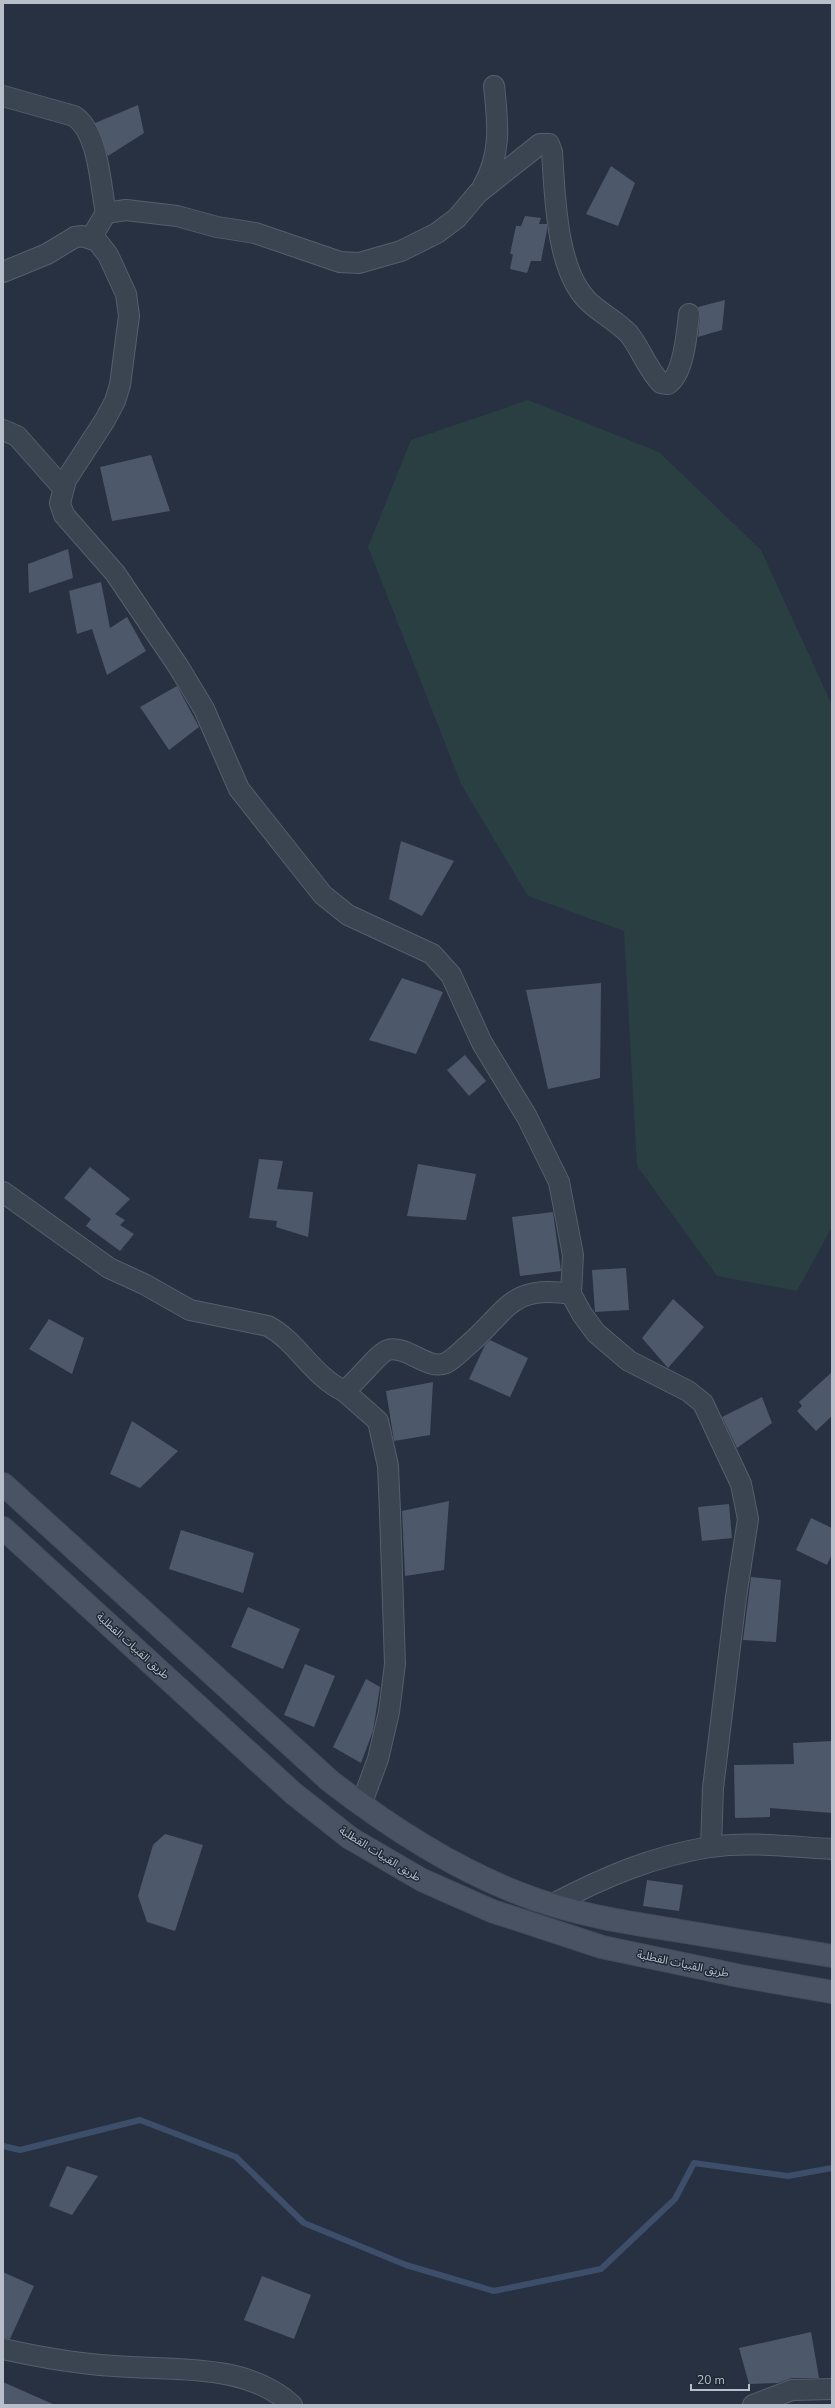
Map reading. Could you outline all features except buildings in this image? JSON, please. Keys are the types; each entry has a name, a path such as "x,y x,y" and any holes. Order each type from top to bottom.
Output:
{"main road":[{"path":"3,1484 330,1781 361,1805 417,1842 511,1890 551,1905 639,1924 832,1956"},
{"name":"طريق القبيات القطلبة","path":"3,1528 293,1793 350,1838 422,1880 492,1912 602,1948 740,1976 832,1992"}],"street":[{"path":"106,213 126,210 177,216 217,227 255,232 340,262 359,263 401,250 437,233 457,218 478,193 490,175 498,150 494,86"},
{"path":"3,96 74,116 82,121 92,140 106,213 91,238"},
{"path":"478,193 540,144 550,144 560,229 566,260 574,282 587,300 629,335 661,383 668,384 676,376 684,349 689,314"},
{"path":"3,272 47,254 75,237 91,238 100,244 108,255 126,294 129,316 120,384 115,401 66,480 60,503 64,516 115,573 178,666 204,709 239,789 252,808 287,848 323,896 334,906 364,924 432,954 451,975 482,1043 527,1117 559,1182 573,1255 571,1294 582,1314 596,1333 629,1361 688,1391 703,1403 741,1484 748,1519 736,1596 714,1780 711,1847"},
{"path":"3,430 17,436 63,488"},
{"path":"3,1192 109,1268 144,1284 190,1310 268,1326 280,1332 319,1375 329,1384 344,1391 378,1421 388,1466 394,1664 389,1712 378,1759 361,1805"},
{"path":"344,1391 354,1384 384,1351 394,1349 434,1363 446,1363 483,1332 510,1302 519,1297 540,1291 571,1294"},
{"path":"551,1905 621,1870 649,1861 711,1847 763,1846 832,1849"},
{"path":"3,2349 115,2366 209,2372 265,2385 292,2405"},
{"path":"753,2405 792,2390 832,2389"}],"green space":[{"path":"528,400 659,452 761,550 832,705 832,1227 797,1291 717,1276 637,1166 624,931 528,896 461,784 368,547 411,440"}],"waterway":[{"path":"3,2146 20,2150 140,2120 236,2157 304,2223 406,2265 494,2291 601,2269 675,2199 694,2163 788,2176 832,2168"}]}
